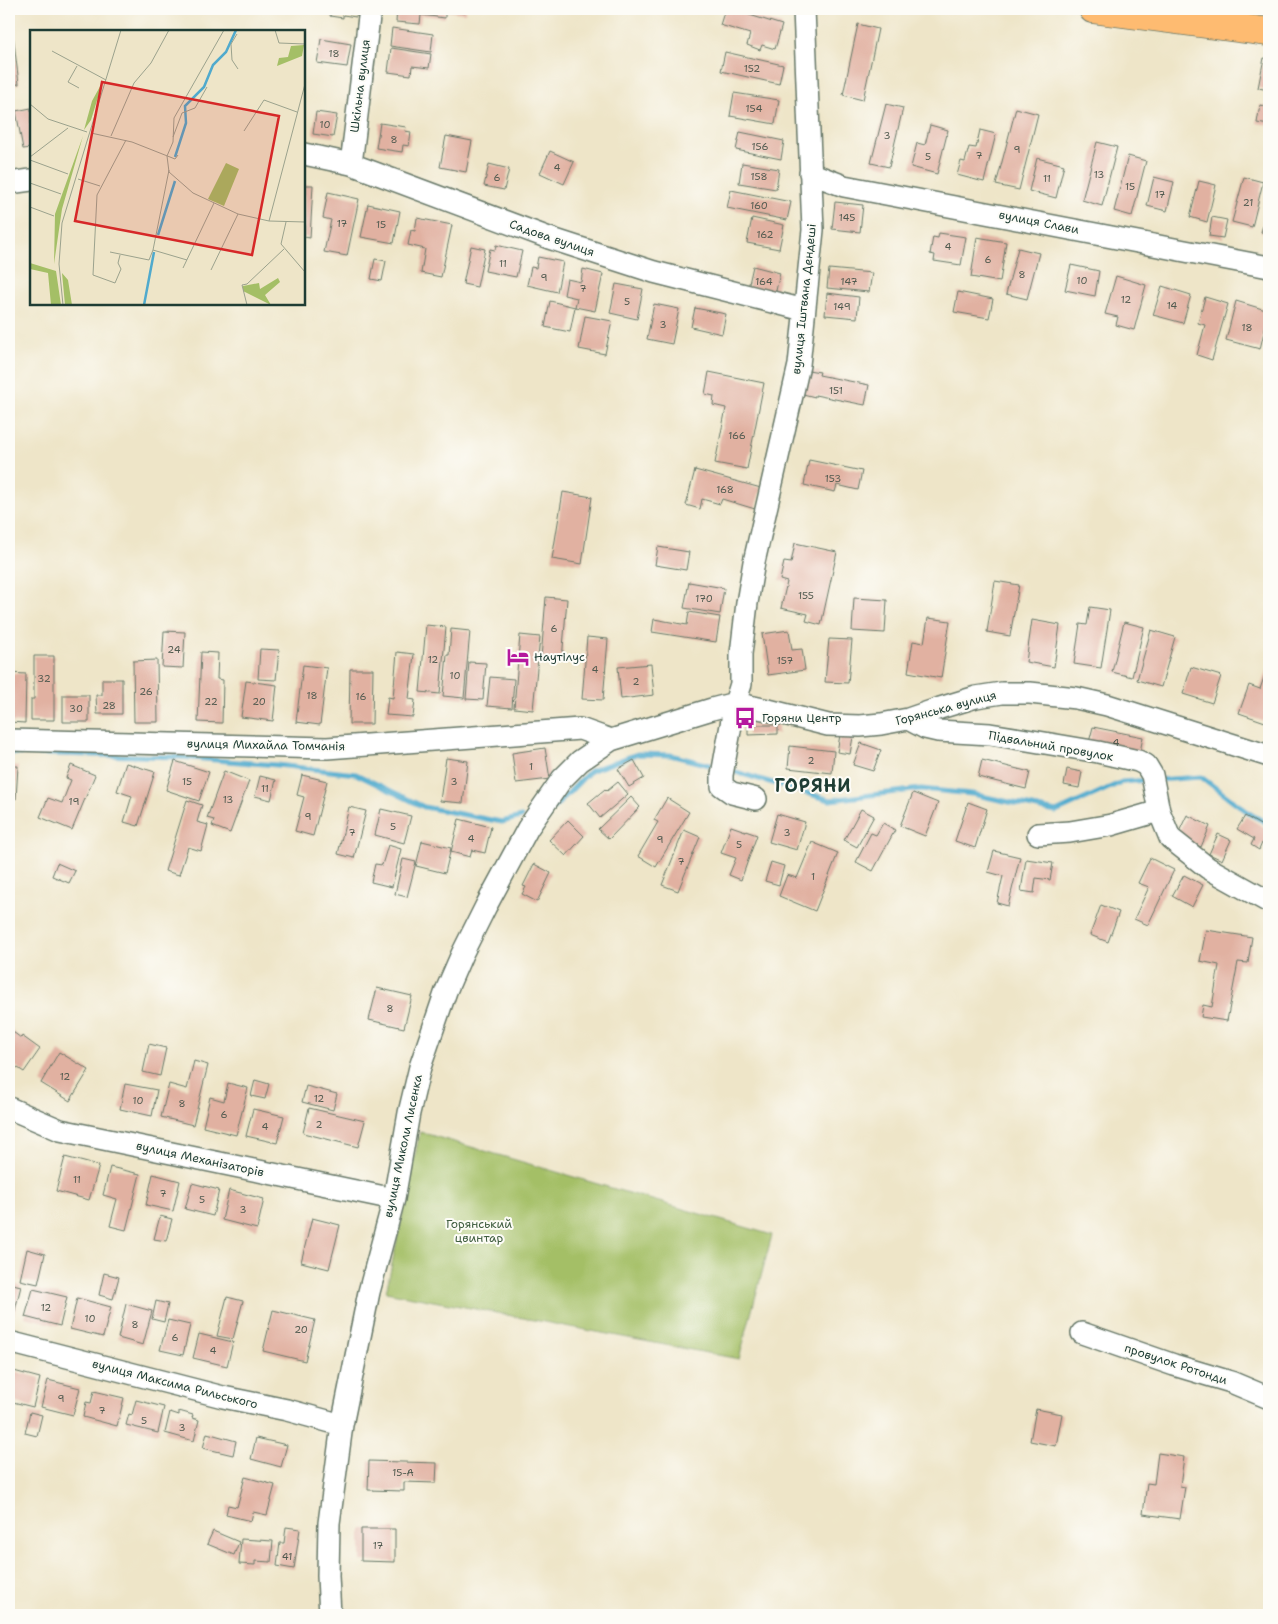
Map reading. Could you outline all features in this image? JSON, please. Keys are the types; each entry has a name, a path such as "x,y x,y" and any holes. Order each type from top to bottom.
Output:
{"highway":[{"path":"1093,9 1269,32"}],"street":[{"name":"Шкільна вулиця","path":"351,164 370,9"},
{"name":"вулиця Іштвана Дендеші","path":"735,704 741,684 741,654 754,562 799,365 813,230 804,9"},
{"name":"Садова вулиця","path":"305,154 351,164 558,241 654,272 804,310"},
{"name":"вулиця Слави","path":"810,173 844,186 1269,267"},
{"path":"9,183 30,180"},
{"name":"Горянська вулиця","path":"735,704 828,725 860,726 908,719 976,697 1002,693 1030,693 1076,698 1107,705 1269,756"},
{"path":"735,704 722,775 722,786 732,793 756,799"},
{"name":"вулиця Миколи Лисенка","path":"330,1615 328,1523 342,1425 369,1292 394,1199 408,1113 420,1066 446,991 462,954 528,828 562,780 580,761 611,740 735,704"},
{"name":"Підвальний провулок","path":"908,719 925,728 938,731 990,734 1098,752 1138,761 1146,765 1153,781 1159,811 1170,838 1208,868 1269,902"},
{"name":"вулиця Михайла Томчанія","path":"9,740 327,748 580,729 611,740"},
{"path":"1038,834 1070,832 1111,825 1159,811"},
{"name":"вулиця Механізаторів","path":"9,1108 60,1130 394,1199"},
{"name":"провулок Ротонди","path":"1082,1333 1174,1365 1231,1382 1269,1398"},
{"name":"вулиця Максима Рильського","path":"9,1342 342,1425"}],"green space":[{"name":"Горянський цвинтар","path":"420,1132 772,1235 739,1359 386,1292"}],"building":[{"path":"331,9 357,9 356,17 330,16"},
{"path":"397,9 466,9 465,13 445,11 445,18 421,15 420,24 396,22"},
{"path":"725,9 782,25 775,49 762,45 760,50 747,45 750,34 720,25"},
{"path":"858,24 878,29 863,100 843,95"},
{"path":"392,28 433,34 431,52 390,46"},
{"path":"13,34 19,84 9,85 9,35"},
{"path":"321,39 351,44 347,67 317,63"},
{"path":"391,48 431,54 429,68 412,66 411,75 388,72"},
{"path":"725,52 783,65 779,84 721,71"},
{"path":"1264,58 1269,59 1269,90 1258,88"},
{"path":"734,93 779,100 775,124 730,116"},
{"path":"886,104 903,108 889,167 871,163"},
{"path":"1260,105 1269,107 1269,125 1257,123"},
{"path":"30,108 30,148 23,149 16,111"},
{"path":"1016,108 1038,114 1019,190 996,185"},
{"path":"316,112 337,115 333,137 313,134"},
{"path":"380,123 406,127 405,131 411,132 409,146 403,145 402,152 376,148"},
{"path":"930,125 948,130 937,174 911,167 917,143 925,145"},
{"path":"980,130 996,134 984,182 957,175 961,161 965,162 969,147 976,148"},
{"path":"740,132 784,141 781,159 736,150"},
{"path":"446,136 472,141 466,172 440,167"},
{"path":"1097,142 1117,147 1102,206 1082,200"},
{"path":"550,151 574,162 564,184 540,173"},
{"path":"1128,156 1146,161 1132,216 1114,211"},
{"path":"1037,158 1064,165 1056,198 1029,191"},
{"path":"742,163 779,169 776,189 739,183"},
{"path":"489,164 509,169 504,190 484,186"},
{"path":"1154,177 1174,182 1167,211 1147,206"},
{"path":"1244,177 1263,182 1252,227 1232,222"},
{"path":"1199,181 1216,185 1207,222 1190,217"},
{"path":"305,185 313,185 310,238 305,237"},
{"path":"731,190 791,202 787,220 727,208"},
{"path":"328,192 359,199 347,256 324,252 331,220 323,218"},
{"path":"835,202 863,205 860,232 832,229"},
{"path":"368,204 400,211 394,243 361,237"},
{"path":"1269,206 1269,234 1261,232"},
{"path":"1212,217 1227,220 1223,238 1209,236"},
{"path":"417,218 452,225 441,277 421,273 425,249 408,245 411,230 415,231"},
{"path":"752,218 784,225 779,249 747,243"},
{"path":"939,233 966,237 961,265 934,261 935,255 930,254 933,237 938,238"},
{"path":"977,237 1006,242 1000,282 971,277"},
{"path":"496,245 522,251 516,277 485,271 490,249 495,250"},
{"path":"471,246 485,249 477,287 463,284"},
{"path":"1018,248 1039,253 1027,299 1006,294"},
{"path":"538,257 563,262 557,292 527,285 531,267 536,268"},
{"path":"375,259 386,261 382,281 371,279"},
{"path":"1071,265 1099,271 1095,296 1065,290"},
{"path":"753,266 780,273 775,295 748,288"},
{"path":"583,269 603,274 595,311 575,307 577,298 564,295 567,279 581,282"},
{"path":"829,269 872,273 869,292 827,288"},
{"path":"1116,276 1146,285 1134,330 1116,325 1118,317 1105,314"},
{"path":"616,284 643,289 637,319 610,313"},
{"path":"1162,286 1191,295 1183,323 1153,315"},
{"path":"958,292 993,299 989,318 954,312"},
{"path":"827,293 859,297 857,318 825,315"},
{"path":"1205,297 1228,304 1212,360 1197,355 1205,325 1198,323"},
{"path":"550,301 575,307 570,332 545,327"},
{"path":"1236,301 1269,311 1260,349 1226,340"},
{"path":"654,304 679,309 672,344 647,339"},
{"path":"695,308 726,314 722,334 691,327"},
{"path":"585,316 612,321 605,354 579,349"},
{"path":"808,370 820,372 819,375 869,385 865,405 803,394"},
{"path":"709,372 764,383 747,469 715,463 726,408 713,405 714,396 705,394"},
{"path":"809,460 862,471 858,490 837,485 835,492 804,485"},
{"path":"695,470 761,488 755,509 722,499 720,504 702,499 700,509 686,505"},
{"path":"563,492 592,497 582,564 552,559"},
{"path":"795,543 837,552 821,625 806,621 808,614 781,608 787,582 780,580 784,562 791,563"},
{"path":"658,547 689,552 686,570 655,565"},
{"path":"995,581 1019,585 1010,636 987,632"},
{"path":"689,582 724,588 720,614 684,608"},
{"path":"546,597 567,599 562,660 541,658"},
{"path":"854,598 887,600 885,633 852,631"},
{"path":"1090,607 1110,610 1101,668 1074,664 1080,624 1087,625"},
{"path":"689,612 720,617 716,642 652,632 654,619 687,625"},
{"path":"928,618 950,621 941,678 908,672 913,641 924,643"},
{"path":"1032,620 1060,625 1054,667 1026,662"},
{"path":"1124,622 1144,627 1132,677 1112,672"},
{"path":"426,625 446,627 440,694 420,692"},
{"path":"451,629 470,631 464,698 443,696"},
{"path":"789,630 792,650 802,649 805,670 768,675 762,634"},
{"path":"1151,630 1175,637 1161,687 1137,680"},
{"path":"164,631 185,632 183,668 162,667"},
{"path":"520,635 540,637 533,710 514,708"},
{"path":"587,637 608,639 603,700 582,699"},
{"path":"829,639 852,640 848,683 825,682"},
{"path":"260,649 279,650 276,680 258,679"},
{"path":"201,652 218,653 217,679 223,680 222,723 198,722"},
{"path":"397,652 414,654 409,699 415,700 413,717 386,715 388,697 393,698"},
{"path":"34,656 54,656 54,720 31,720 31,699 34,699"},
{"path":"157,660 158,722 134,722 133,661"},
{"path":"469,662 486,663 483,700 466,699"},
{"path":"1269,663 1268,723 1239,713 1249,685 1260,689"},
{"path":"651,664 654,695 621,699 618,667"},
{"path":"303,665 327,668 320,725 296,722"},
{"path":"1191,667 1221,676 1212,703 1183,694"},
{"path":"350,669 373,669 372,724 349,724"},
{"path":"9,673 26,674 25,723 9,722"},
{"path":"490,677 514,679 512,708 487,706"},
{"path":"102,679 122,679 122,714 97,714 96,695 102,695"},
{"path":"246,681 277,685 273,721 241,717"},
{"path":"63,695 89,695 89,722 63,722"},
{"path":"748,725 778,725 778,734 748,735"},
{"path":"1093,727 1143,737 1139,757 1088,746"},
{"path":"840,735 853,737 850,754 837,752"},
{"path":"861,743 881,750 873,771 853,765"},
{"path":"790,746 834,751 832,773 788,768"},
{"path":"545,748 550,779 516,783 512,753"},
{"path":"446,758 468,761 463,803 440,801"},
{"path":"634,760 644,778 629,787 618,769"},
{"path":"982,760 1030,772 1026,789 978,777"},
{"path":"175,761 209,772 199,801 166,790"},
{"path":"126,763 155,772 138,826 124,822 132,796 117,791"},
{"path":"71,765 95,775 72,830 40,817 48,798 62,803 71,780 66,778"},
{"path":"9,766 18,766 16,799 9,799"},
{"path":"1067,769 1082,772 1079,788 1064,785"},
{"path":"224,771 249,781 230,833 212,826 214,820 207,818"},
{"path":"302,775 327,781 313,836 295,831 304,797 297,795"},
{"path":"260,776 276,780 271,800 255,796"},
{"path":"618,782 628,794 600,818 588,803 605,789 607,791"},
{"path":"913,793 938,803 925,836 900,826"},
{"path":"631,797 640,807 609,839 598,829"},
{"path":"667,798 689,812 656,867 638,856 658,822 654,820"},
{"path":"187,800 202,805 197,822 208,825 201,851 188,847 179,875 165,871"},
{"path":"968,802 987,809 975,848 955,841"},
{"path":"349,807 366,811 354,858 338,854"},
{"path":"381,809 411,816 404,843 375,835"},
{"path":"861,809 874,816 857,847 844,840"},
{"path":"777,814 805,822 797,850 769,842"},
{"path":"1187,815 1210,826 1201,847 1177,836"},
{"path":"1245,816 1269,830 1269,846 1262,843 1259,850 1251,845 1254,839 1237,829"},
{"path":"459,819 491,827 485,853 472,850 470,857 451,852"},
{"path":"568,820 584,836 566,856 549,840"},
{"path":"883,823 895,830 873,871 856,862 871,833 876,835"},
{"path":"731,826 757,835 741,880 729,875 736,858 721,853"},
{"path":"684,830 700,837 678,891 662,885"},
{"path":"1218,834 1231,840 1222,860 1209,854"},
{"path":"422,841 451,848 445,873 416,866"},
{"path":"812,842 838,853 815,911 779,896 787,875 797,878"},
{"path":"388,845 401,849 392,887 371,882 375,864 382,865"},
{"path":"994,851 1020,857 1008,906 997,903 1003,876 988,872"},
{"path":"1150,858 1174,870 1148,925 1134,919 1149,887 1138,883"},
{"path":"403,859 416,862 407,897 395,894"},
{"path":"1026,859 1053,863 1050,880 1036,878 1034,893 1021,891"},
{"path":"771,862 784,866 779,885 765,881"},
{"path":"57,863 75,871 69,883 52,876"},
{"path":"534,864 551,873 537,902 522,894 526,887 523,886"},
{"path":"1184,875 1203,885 1192,907 1172,896"},
{"path":"1101,905 1119,912 1108,942 1090,935"},
{"path":"1206,930 1252,937 1248,963 1238,962 1227,1021 1201,1017 1203,1005 1212,1007 1219,965 1200,961"},
{"path":"377,988 412,996 404,1028 369,1020"},
{"path":"9,1029 40,1049 24,1072 9,1062"},
{"path":"149,1044 166,1048 160,1076 143,1072"},
{"path":"59,1052 89,1070 70,1101 41,1083"},
{"path":"194,1061 208,1065 193,1125 161,1117 169,1084 187,1089"},
{"path":"255,1080 269,1084 265,1099 251,1096"},
{"path":"228,1083 248,1088 236,1135 203,1127 210,1097 224,1101"},
{"path":"125,1084 157,1090 152,1116 120,1109"},
{"path":"306,1086 337,1094 333,1110 302,1102"},
{"path":"309,1108 365,1121 358,1147 303,1133"},
{"path":"253,1109 284,1116 277,1143 246,1136"},
{"path":"65,1157 99,1166 89,1200 56,1191"},
{"path":"110,1167 140,1174 126,1230 110,1226 117,1199 103,1195"},
{"path":"153,1174 180,1181 173,1211 146,1205"},
{"path":"192,1183 219,1190 213,1216 185,1209"},
{"path":"229,1190 264,1199 257,1229 222,1220"},
{"path":"160,1216 172,1219 166,1241 154,1239"},
{"path":"312,1218 340,1225 329,1269 301,1262"},
{"path":"27,1249 45,1254 38,1284 20,1280"},
{"path":"104,1273 119,1277 113,1299 99,1295"},
{"path":"9,1283 21,1286 14,1314 9,1313"},
{"path":"33,1289 67,1297 60,1326 25,1317"},
{"path":"227,1297 243,1301 233,1339 217,1336"},
{"path":"77,1298 111,1307 103,1337 70,1329"},
{"path":"156,1301 168,1304 164,1322 152,1319"},
{"path":"126,1304 152,1311 143,1345 118,1338"},
{"path":"273,1310 315,1320 305,1361 263,1351"},
{"path":"168,1320 190,1325 183,1355 160,1350"},
{"path":"199,1334 233,1342 227,1366 193,1358"},
{"path":"10,1370 40,1378 33,1407 9,1401"},
{"path":"48,1380 80,1388 73,1415 41,1407"},
{"path":"94,1391 124,1398 117,1426 83,1417 86,1402 91,1403"},
{"path":"136,1400 164,1407 158,1433 126,1425 129,1414 132,1415"},
{"path":"1036,1409 1062,1414 1056,1446 1030,1441"},
{"path":"179,1411 193,1415 192,1418 199,1420 194,1441 165,1433 170,1412 179,1415"},
{"path":"30,1412 42,1415 37,1436 25,1433"},
{"path":"207,1433 236,1441 233,1455 203,1448"},
{"path":"256,1438 287,1445 281,1467 251,1459"},
{"path":"1158,1453 1184,1457 1180,1486 1185,1487 1180,1519 1143,1514 1147,1483 1154,1484"},
{"path":"369,1461 437,1463 436,1483 404,1482 404,1491 368,1490"},
{"path":"245,1477 275,1485 267,1515 253,1512 251,1521 226,1515 228,1505 237,1507"},
{"path":"286,1527 300,1529 294,1569 277,1566 280,1543 284,1543"},
{"path":"361,1529 395,1529 395,1562 361,1561"},
{"path":"213,1531 239,1542 234,1555 207,1544"},
{"path":"241,1539 273,1541 271,1562 255,1561 255,1565 239,1564"}],"waterway":[{"path":"9,753 179,757 356,774 424,807 502,822 521,817"},
{"path":"553,809 590,771 637,754 670,755 710,765"},
{"path":"729,770 830,800 921,789 972,794 1056,812 1122,782 1149,780"},
{"path":"1157,780 1201,777 1252,815 1269,824"}],"place":[{"name":"Наутілус","path":"518,657"},
{"name":"Горяни Центр","path":"745,718"}],"district":[{"name":"ГОРЯНИ","path":"813,786"}]}
